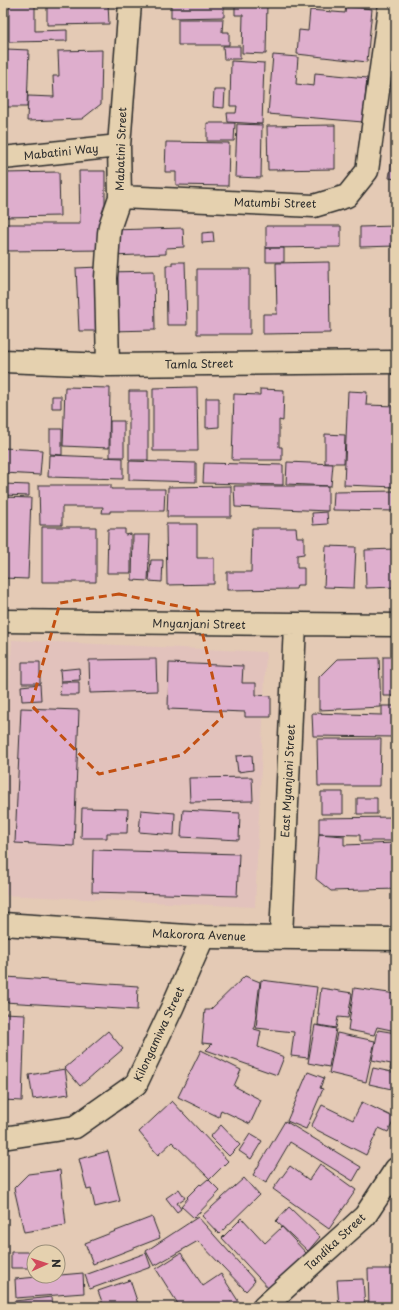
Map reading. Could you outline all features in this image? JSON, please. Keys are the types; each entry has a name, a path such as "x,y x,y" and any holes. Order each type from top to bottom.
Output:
{"street":[{"name":"Mabatini Street","path":"108,365 106,278 110,226 120,197 119,146 130,3"},
{"name":"Matumbi Street","path":"120,197 314,206 347,196 367,172 390,3"},
{"name":"Mabatini Way","path":"3,158 119,146"},
{"name":"Tamla Street","path":"3,361 108,365 396,362"},
{"name":"Mnyanjani Street","path":"3,621 396,625"},
{"name":"East Myanjani Street","path":"281,937 295,625"},
{"name":"Makorora Avenue","path":"3,924 203,937 396,939"},
{"name":"Kilongamiwa Street","path":"3,1138 74,1127 136,1084 172,1008 203,937"},
{"name":"Tandika Street","path":"264,1307 365,1216 396,1169"}],"highlighted area":[{"path":"119,594 197,610 222,717 182,755 99,774 31,705 60,603"}],"shaded area":[{"path":"12,640 266,652 255,907 3,895 3,828"}],"building":[{"path":"9,3 35,3 35,31 67,30 67,41 9,42"},
{"path":"47,3 108,3 109,24 47,25"},
{"path":"171,3 224,3 224,17 171,18"},
{"path":"235,3 267,3 266,54 242,53 243,15 235,15"},
{"path":"346,6 372,9 367,62 297,54 299,30 308,31 310,10 345,13"},
{"path":"178,19 223,19 222,32 229,32 229,45 178,45"},
{"path":"223,46 240,46 240,59 224,59"},
{"path":"6,49 29,50 27,107 6,107"},
{"path":"102,50 101,104 82,119 27,121 28,96 54,97 53,76 59,76 58,51"},
{"path":"273,55 298,57 296,84 314,86 315,73 367,78 363,122 268,114"},
{"path":"231,61 264,63 262,124 228,122 227,113 236,113 237,106 230,106"},
{"path":"214,90 225,90 224,108 213,107"},
{"path":"207,123 235,123 234,141 207,141"},
{"path":"237,124 262,125 261,178 235,177"},
{"path":"335,125 335,169 268,170 267,126"},
{"path":"396,137 396,179 389,178"},
{"path":"166,142 229,143 228,186 176,185 176,172 165,172"},
{"path":"79,171 105,171 105,250 3,251 3,224 80,224"},
{"path":"59,172 60,216 4,217 4,173"},
{"path":"266,226 341,226 341,247 266,248"},
{"path":"396,226 396,246 360,247 360,227"},
{"path":"183,228 184,247 166,248 166,254 111,256 110,230"},
{"path":"213,232 214,242 202,243 202,233"},
{"path":"266,248 284,248 284,262 266,262"},
{"path":"172,262 185,262 187,325 167,325 166,265 172,265"},
{"path":"329,262 330,333 263,334 263,314 277,314 276,263"},
{"path":"99,267 102,331 79,331 76,268"},
{"path":"197,269 250,269 250,334 197,334"},
{"path":"154,271 155,330 110,331 108,272"},
{"path":"65,387 110,388 109,448 63,446"},
{"path":"197,387 198,451 153,451 153,388"},
{"path":"260,389 284,390 283,421 279,420 279,447 282,447 282,460 232,460 234,394 260,395"},
{"path":"129,391 148,391 148,460 129,460"},
{"path":"348,391 367,392 366,405 396,406 396,487 344,485"},
{"path":"52,396 61,396 61,408 52,408"},
{"path":"206,398 219,398 219,427 206,428"},
{"path":"110,421 124,421 124,457 110,457"},
{"path":"50,429 62,429 62,455 50,454"},
{"path":"325,434 345,435 344,463 325,463"},
{"path":"3,448 42,450 40,475 3,473"},
{"path":"49,455 123,458 123,479 48,477"},
{"path":"129,461 196,463 196,482 129,480"},
{"path":"287,462 333,464 331,486 286,484"},
{"path":"204,463 283,465 283,485 203,483"},
{"path":"3,484 29,485 29,496 3,495"},
{"path":"39,485 111,485 111,489 165,489 164,511 110,511 110,513 102,513 103,507 62,507 62,525 40,525"},
{"path":"231,486 231,517 167,517 168,487"},
{"path":"234,486 328,486 328,511 235,507"},
{"path":"396,491 396,511 333,510 334,492"},
{"path":"3,497 31,498 28,579 3,578"},
{"path":"327,512 328,524 313,525 312,513"},
{"path":"166,524 197,524 197,558 214,558 214,584 167,585"},
{"path":"42,527 96,527 96,582 42,582"},
{"path":"252,528 296,528 297,537 304,537 304,554 297,555 297,568 304,568 304,585 297,585 296,589 227,590 227,572 251,572"},
{"path":"108,529 125,529 125,535 131,534 131,573 107,573"},
{"path":"133,535 150,535 148,581 132,580"},
{"path":"326,546 356,547 354,588 324,587"},
{"path":"396,549 396,587 366,588 365,550"},
{"path":"151,560 163,560 162,582 149,581"},
{"path":"383,657 396,657 396,696 383,696"},
{"path":"379,658 381,707 319,710 319,677 337,659"},
{"path":"156,659 157,691 90,693 89,660"},
{"path":"22,662 40,662 40,683 22,683"},
{"path":"169,663 243,666 242,683 256,683 256,695 271,696 271,717 245,717 245,712 168,709"},
{"path":"79,668 80,680 61,681 60,670"},
{"path":"61,682 79,682 79,695 60,695"},
{"path":"40,684 41,700 22,701 21,686"},
{"path":"382,706 396,706 396,737 313,736 312,713 382,715"},
{"path":"21,708 79,710 74,846 15,843"},
{"path":"317,739 381,739 380,786 318,786"},
{"path":"252,755 253,770 238,772 236,756"},
{"path":"252,777 253,801 190,802 189,778"},
{"path":"321,792 343,792 343,814 321,814"},
{"path":"357,798 377,798 377,814 357,814"},
{"path":"82,808 128,809 127,833 107,833 107,838 81,838"},
{"path":"141,810 175,813 174,835 139,832"},
{"path":"183,810 240,813 239,840 181,837"},
{"path":"396,817 396,841 360,841 360,835 319,834 319,818"},
{"path":"319,834 344,836 344,845 396,843 396,889 331,891 316,879"},
{"path":"93,850 239,854 237,896 92,892"},
{"path":"245,976 260,982 254,1029 261,1031 258,1047 284,1057 277,1075 206,1050 212,1044 202,1043 205,1010 210,1010"},
{"path":"6,977 138,986 137,1010 4,1002"},
{"path":"261,980 317,987 308,1058 291,1056 294,1032 256,1028"},
{"path":"321,988 352,993 348,1018 338,1017 336,1028 318,1025"},
{"path":"354,988 396,994 396,1031 377,1027 374,1035 348,1030"},
{"path":"3,1013 25,1014 22,1101 3,1100"},
{"path":"315,1025 336,1029 329,1067 308,1063"},
{"path":"378,1030 396,1033 396,1071 390,1069 391,1064 372,1060"},
{"path":"108,1031 123,1049 80,1086 65,1068"},
{"path":"337,1033 375,1041 366,1082 329,1073"},
{"path":"201,1050 241,1070 234,1086 261,1100 250,1124 221,1110 219,1117 178,1097"},
{"path":"373,1068 396,1073 396,1090 369,1084"},
{"path":"65,1069 69,1094 33,1099 29,1075"},
{"path":"308,1072 324,1078 320,1088 323,1089 306,1129 287,1121"},
{"path":"172,1101 228,1161 210,1179 172,1142 158,1155 139,1132"},
{"path":"362,1102 395,1118 388,1132 379,1128 366,1155 311,1127 322,1105 353,1120"},
{"path":"285,1121 361,1167 353,1181 290,1142 266,1183 253,1175"},
{"path":"221,1125 240,1145 229,1156 210,1137"},
{"path":"250,1134 262,1141 251,1159 239,1151"},
{"path":"108,1151 120,1201 95,1207 91,1189 87,1190 79,1159"},
{"path":"320,1164 356,1190 329,1229 273,1189 290,1166 309,1180"},
{"path":"60,1170 66,1225 24,1232 14,1188 28,1174"},
{"path":"244,1178 259,1195 219,1234 202,1216"},
{"path":"208,1179 220,1191 194,1218 181,1206 188,1198 187,1197 200,1184 201,1185"},
{"path":"179,1189 185,1198 177,1203 181,1209 177,1212 166,1198"},
{"path":"289,1207 320,1237 308,1251 276,1221"},
{"path":"152,1217 160,1238 93,1264 85,1243"},
{"path":"198,1217 255,1281 246,1291 198,1241 154,1266 146,1251"},
{"path":"242,1218 265,1243 282,1227 307,1254 270,1290 222,1238"},
{"path":"11,1252 26,1252 26,1268 11,1268"},
{"path":"146,1253 151,1267 90,1289 85,1275"},
{"path":"181,1253 203,1286 221,1274 242,1307 180,1307 156,1269"},
{"path":"368,1269 394,1269 395,1307 369,1307"},
{"path":"83,1273 84,1293 16,1298 15,1279 26,1278 26,1284 66,1284 66,1274"},
{"path":"363,1279 365,1307 339,1307 337,1280"},
{"path":"130,1280 139,1307 104,1307 98,1291"},
{"path":"52,1297 53,1307 15,1307 14,1301"}]}
